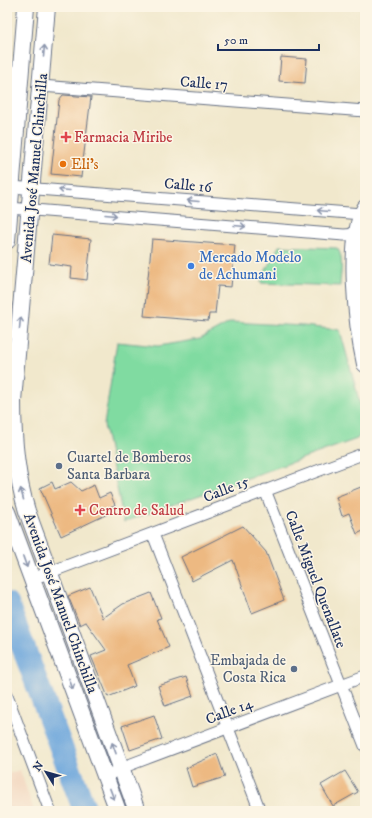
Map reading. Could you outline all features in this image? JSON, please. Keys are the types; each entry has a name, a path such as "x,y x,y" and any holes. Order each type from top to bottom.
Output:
{"main road":[{"name":"Avenida José Manuel Chinchilla","path":"7,241 26,7"},
{"name":"Avenida José Manuel Chinchilla","path":"47,7 33,188 13,401 15,461 21,492 137,811"},
{"path":"364,212 355,294 358,329 365,364"},
{"name":"Avenida José Manuel Chinchilla","path":"7,512 118,811"}],"street":[{"name":"Calle 17","path":"41,86 365,111"},
{"name":"Calle 16","path":"11,187 364,212"},
{"path":"9,208 304,232 361,234"},
{"name":"Calle 15","path":"32,579 365,453"},
{"name":"Calle Miguel Quenallate","path":"265,490 365,746"},
{"path":"153,534 260,811"},
{"name":"Calle 14","path":"105,777 121,768 365,676"},
{"path":"7,696 50,811"}],"shaded area":[{"path":"20,770 34,811 7,811 7,774"}],"green space":[{"path":"279,246 337,248 341,256 342,266 340,286 261,283 261,279"},
{"path":"231,322 303,326 340,330 365,422 365,428 357,439 124,522 104,425 117,342 158,346 200,339"}],"building":[{"path":"281,57 307,59 305,83 279,81"},
{"path":"63,95 91,97 81,177 51,174 59,100"},
{"path":"52,235 91,239 87,280 71,278 72,267 49,264"},
{"name":"Mercado Modelo de Achumani","path":"152,239 235,245 231,287 218,286 215,314 209,314 208,321 144,316"},
{"name":"Centro de Salud","path":"52,482 55,489 71,482 81,491 94,485 99,498 110,493 115,505 110,507 112,512 61,536 40,488"},
{"path":"361,487 365,498 365,530 357,534 349,513 342,516 336,497"},
{"path":"243,526 266,552 284,600 252,613 233,560 192,581 181,557"},
{"path":"90,587 103,618 123,604 151,593 161,618 157,619 169,647 127,665 135,686 108,697 91,656 106,650 86,622 80,625 68,596"},
{"path":"186,677 193,696 165,706 158,686"},
{"path":"154,715 162,739 130,750 122,726"},
{"path":"217,754 225,777 192,787 186,768"},
{"path":"345,771 358,792 333,806 321,785"}],"waterway":[{"path":"7,604 85,811"}],"place":[{"name":"Farmacia Miribe","path":"66,137"},
{"name":"Eli's","path":"63,164"},
{"name":"Mercado Modelo de Achumani","path":"191,266"},
{"name":"Cuartel de Bomberos Santa Barbara","path":"59,466"},
{"name":"Centro de Salud","path":"80,510"},
{"name":"Embajada de Costa Rica","path":"294,669"}]}
